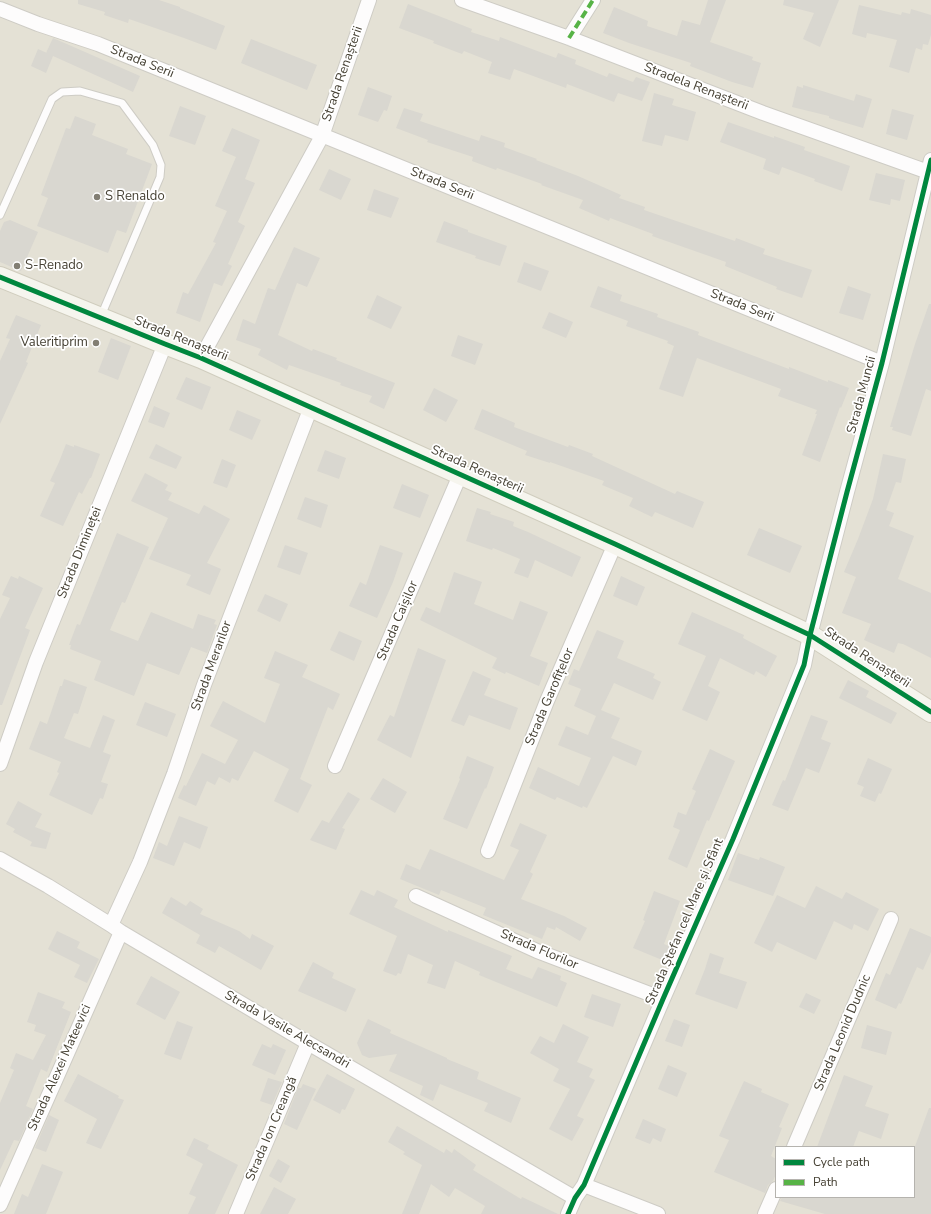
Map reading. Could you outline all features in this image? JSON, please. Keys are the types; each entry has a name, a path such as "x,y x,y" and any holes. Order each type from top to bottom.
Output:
{"street":[{"name":"Strada Renașterii","path":"201,358 322,136 369,0"},
{"name":"Stradela Renașterii","path":"462,0 569,38 763,113 930,169"},
{"path":"569,38 593,0"},
{"name":"Strada Serii","path":"0,9 38,24 98,44 882,363"},
{"name":"Strada Muncii","path":"810,635 882,363 930,169"},
{"name":"Strada Renașterii","path":"1,279 201,358 615,544 810,635 931,712"},
{"name":"Strada Dimineței","path":"0,764 36,662 165,344"},
{"name":"Strada Merarilor","path":"116,928 174,774 204,685 310,407"},
{"name":"Strada Caișilor","path":"335,766 460,475"},
{"name":"Strada Garofițelor","path":"488,851 546,702 615,544"},
{"name":"Strada Ștefan cel Mare și Sfânt","path":"568,1214 575,1198 584,1185 733,839 804,665 810,635"},
{"name":"Strada Vasile Alecsandri","path":"0,859 48,886 308,1043 575,1198"},
{"name":"Strada Florilor","path":"416,896 538,951 663,999"},
{"name":"Strada Leonid Dudnic","path":"794,1146 891,919"},
{"name":"Strada Alexei Mateevici","path":"0,1205 116,928"},
{"name":"Strada Ion Creangă","path":"236,1214 308,1043"},
{"path":"584,1185 658,1214"},
{"path":"765,1214 775,1191"}],"lane":[{"path":"0,215 52,99 62,92 80,91 122,103 153,145 161,165 160,177 101,318"}],"shaded area":[{"path":"0,0 931,0 931,1214 0,1214"}],"building":[{"path":"78,0 159,0 225,26 216,50 129,19 128,23 104,15 105,12 78,4"},
{"path":"708,0 726,0 710,42 753,57 752,60 761,63 753,88 732,82 690,66 691,63 603,33 614,7 648,21 647,26 677,36 682,20 700,25"},
{"path":"784,0 839,0 820,47 803,39 814,13 783,5"},
{"path":"408,4 472,29 471,32 499,41 500,37 556,58 558,53 576,60 575,64 607,77 609,73 633,82 636,77 650,82 642,101 618,93 614,102 567,84 566,88 514,69 510,80 488,73 492,62 464,51 462,54 433,43 434,41 399,28"},
{"path":"859,5 901,15 902,12 910,14 911,9 931,15 931,35 928,45 923,44 922,50 916,48 909,73 889,67 897,40 867,33 866,38 852,34"},
{"path":"53,38 140,76 133,92 53,56 46,73 31,66 38,49 46,53"},
{"path":"251,39 317,65 307,90 241,63"},
{"path":"803,85 854,101 856,94 872,99 863,128 829,118 829,116 792,107 797,86 803,88"},
{"path":"368,87 392,96 387,111 384,110 378,122 358,115"},
{"path":"654,93 674,99 672,105 696,112 688,141 665,135 662,146 642,141"},
{"path":"180,106 206,116 195,145 169,136"},
{"path":"404,108 423,114 420,121 479,141 481,135 505,143 504,147 537,159 536,160 621,195 619,198 645,207 644,210 735,241 736,238 765,249 763,254 812,270 802,298 776,289 777,287 725,266 726,262 652,236 653,234 610,218 609,221 579,208 583,200 497,168 496,170 472,161 473,157 427,142 428,140 396,128"},
{"path":"892,109 914,115 907,140 886,134"},
{"path":"75,116 96,124 92,135 128,149 126,154 152,164 126,233 117,230 108,253 37,226 48,198 41,195 66,128 70,129"},
{"path":"728,122 805,147 804,150 850,166 842,191 782,167 779,175 763,169 766,159 720,142"},
{"path":"232,128 260,140 245,179 255,183 238,222 245,226 228,264 232,266 222,286 214,283 200,322 176,313 183,292 188,294 216,243 213,242 227,211 215,206 236,157 222,151"},
{"path":"329,169 351,179 341,200 319,190"},
{"path":"876,173 905,180 900,201 891,199 890,205 869,200"},
{"path":"374,189 399,198 391,218 367,210"},
{"path":"10,220 38,232 21,271 0,262 0,231 4,222"},
{"path":"444,221 468,230 468,232 507,246 500,266 475,258 476,256 436,242"},
{"path":"294,247 320,258 307,287 297,283 278,335 312,351 313,349 337,358 336,360 395,383 384,409 369,402 372,396 340,385 341,383 289,365 287,370 258,355 261,349 236,340 243,319 255,324 268,288 275,290"},
{"path":"524,262 549,271 541,291 517,282"},
{"path":"598,286 622,295 620,301 658,314 657,317 699,332 698,335 789,369 789,367 828,382 828,380 849,388 841,408 840,407 820,462 802,455 817,414 815,414 817,410 778,396 781,389 697,358 683,397 659,389 674,346 667,343 668,341 626,326 628,321 590,307"},
{"path":"848,286 871,294 863,320 839,313"},
{"path":"377,295 402,307 391,329 367,318"},
{"path":"929,304 931,304 931,391 926,389 911,436 892,430 893,427 890,427 915,344"},
{"path":"549,312 573,322 566,338 542,328"},
{"path":"16,315 41,325 26,362 28,363 0,424 0,361 10,339 6,338"},
{"path":"458,335 483,344 475,365 451,356"},
{"path":"111,338 131,346 118,380 98,372"},
{"path":"186,377 211,387 202,410 176,399"},
{"path":"434,388 458,400 446,422 423,410"},
{"path":"154,406 170,413 164,428 148,422"},
{"path":"482,409 515,423 514,427 568,447 569,445 593,454 592,456 675,494 677,491 704,502 693,528 655,512 652,517 629,506 633,498 602,485 604,481 525,455 527,451 474,429"},
{"path":"237,410 261,420 252,440 229,430"},
{"path":"66,444 74,447 74,445 100,454 91,478 82,494 79,492 63,526 40,516 55,483 50,481"},
{"path":"156,444 182,457 176,469 149,458"},
{"path":"325,450 346,458 339,479 317,471"},
{"path":"883,454 906,459 901,483 896,482 886,510 894,513 889,526 914,536 898,579 931,593 931,658 903,644 898,643 894,653 864,640 871,624 842,613 856,577 844,572 873,499"},
{"path":"222,459 236,465 227,488 213,483"},
{"path":"145,473 168,485 165,490 172,493 168,500 199,514 204,505 230,519 207,563 221,569 210,595 186,585 191,575 149,559 168,518 131,501"},
{"path":"402,484 429,495 420,518 393,508"},
{"path":"305,497 328,505 321,528 297,519"},
{"path":"477,508 491,512 490,514 514,522 513,526 581,557 572,577 535,560 528,578 514,573 520,559 493,548 492,550 466,541"},
{"path":"759,528 802,546 790,573 747,555"},
{"path":"117,533 149,547 125,603 122,602 110,630 138,641 151,612 193,629 198,614 216,620 214,624 217,625 207,653 191,647 179,675 147,663 134,696 94,680 101,661 70,649 71,645 69,645 77,624 80,625"},
{"path":"285,545 308,553 300,575 277,567"},
{"path":"380,545 403,553 393,582 377,618 349,606 360,582 366,585"},
{"path":"454,572 482,582 474,604 513,620 520,601 548,612 530,656 548,663 539,686 506,672 505,674 492,668 497,658 420,620 426,607 440,613"},
{"path":"11,576 18,579 19,576 43,588 25,628 30,630 2,705 0,705 0,619 10,598 2,595"},
{"path":"621,576 645,587 637,606 613,596"},
{"path":"265,594 288,604 280,622 257,611"},
{"path":"692,612 744,635 743,638 777,656 766,677 756,671 754,675 720,658 708,686 720,692 707,721 682,710 706,656 678,644"},
{"path":"597,630 624,641 617,658 655,674 653,678 661,682 653,700 614,683 601,710 620,718 611,738 642,751 636,766 613,756 587,808 583,806 582,808 557,797 555,800 529,788 538,767 579,786 591,758 558,745 566,726 588,735 596,716 574,706 581,689 568,684 574,669 579,671"},
{"path":"339,631 362,641 354,661 330,650"},
{"path":"418,648 446,660 411,758 377,740 390,715 394,717"},
{"path":"275,651 308,665 302,677 340,694 333,710 328,707 300,779 312,785 298,813 274,801 289,769 254,751 238,781 232,778 230,783 219,777 215,785 207,781 196,806 178,798 184,785 186,786 202,753 225,764 238,740 210,726 223,701 265,723 280,684 264,678"},
{"path":"473,671 491,679 484,695 518,708 510,730 469,715 464,726 451,721"},
{"path":"64,679 87,687 78,714 74,713 64,738 90,748 103,715 115,720 103,752 111,755 101,782 108,784 103,799 100,798 92,815 49,795 59,773 57,772 61,762 29,749 40,721 47,724 60,686 62,686"},
{"path":"848,680 869,691 866,697 897,713 891,724 839,698"},
{"path":"145,702 176,714 167,737 136,725"},
{"path":"811,715 828,721 821,739 831,743 819,773 806,768 788,811 772,805 783,780 785,781"},
{"path":"710,749 735,761 709,821 707,820 687,868 668,859 680,830 673,827 678,812 686,815 696,791 692,789"},
{"path":"467,756 494,767 486,789 485,788 467,829 443,819 460,779 459,778"},
{"path":"868,758 892,769 881,794 879,793 875,802 860,796 864,787 857,784"},
{"path":"383,778 407,792 395,813 370,799"},
{"path":"348,792 360,799 342,828 345,829 336,850 310,840 322,820 329,823"},
{"path":"18,801 42,814 35,827 51,833 46,849 30,846 32,842 13,832 15,829 6,824"},
{"path":"179,816 208,827 200,849 184,842 174,866 153,858 159,842 167,846"},
{"path":"520,823 547,835 530,872 533,874 521,899 564,916 587,928 580,941 556,927 555,930 547,927 542,939 483,915 486,908 441,890 439,895 400,879 406,864 420,870 430,849 504,880 519,850 510,846"},
{"path":"738,853 759,860 760,857 785,867 773,896 728,880"},
{"path":"816,886 842,899 846,892 879,909 868,931 854,924 852,930 834,921 816,960 777,942 772,952 754,943 777,895 805,908"},
{"path":"361,890 374,896 377,890 398,900 394,907 448,932 448,930 512,956 506,969 532,979 538,967 561,976 560,980 567,983 557,1007 479,975 480,972 455,961 445,989 427,983 433,965 408,954 401,974 398,973 396,976 383,971 397,936 349,914"},
{"path":"654,891 680,901 664,944 673,948 667,962 633,948 645,921 643,920"},
{"path":"171,897 186,906 190,901 203,909 200,914 239,931 250,939 252,934 274,946 261,970 219,946 215,953 196,943 200,935 162,913"},
{"path":"910,928 931,937 931,952 923,970 917,967 901,1004 899,1003 896,1009 875,1000 886,973 890,975"},
{"path":"57,931 80,942 77,948 99,959 87,983 74,977 80,965 48,949"},
{"path":"710,953 724,958 719,973 747,982 737,1009 695,994"},
{"path":"313,962 334,973 332,978 356,989 346,1012 298,991"},
{"path":"151,976 180,992 165,1020 136,1004"},
{"path":"38,992 65,1002 62,1008 71,1012 47,1072 41,1069 26,1106 33,1109 19,1141 14,1140 0,1170 0,1103 14,1070 10,1068 16,1053 33,1060 46,1035 34,1031 36,1025 27,1022"},
{"path":"806,993 821,1000 814,1014 799,1007"},
{"path":"592,994 621,1004 613,1027 584,1017"},
{"path":"368,1019 391,1030 390,1033 479,1072 477,1079 521,1098 511,1123 484,1111 488,1103 440,1084 433,1101 420,1095 423,1086 389,1071 397,1054 369,1058 362,1055 357,1043"},
{"path":"674,1019 690,1025 682,1047 665,1041"},
{"path":"177,1021 193,1027 181,1060 164,1054"},
{"path":"563,1024 589,1037 577,1062 593,1069 589,1077 595,1080 577,1116 584,1119 572,1141 549,1129 570,1089 553,1081 559,1069 530,1053 540,1036 554,1043"},
{"path":"867,1025 892,1032 886,1055 861,1048"},
{"path":"262,1044 271,1048 273,1044 286,1050 275,1075 252,1065"},
{"path":"668,1065 687,1073 677,1097 658,1089"},
{"path":"78,1074 119,1096 118,1098 124,1100 101,1149 86,1143 97,1119 64,1101"},
{"path":"327,1074 355,1089 345,1110 342,1109 340,1114 313,1100"},
{"path":"844,1075 873,1086 865,1106 889,1114 881,1139 859,1131 853,1146 817,1146"},
{"path":"268,1078 282,1082 272,1105 260,1101"},
{"path":"744,1081 762,1089 761,1092 789,1104 779,1127 782,1128 771,1156 775,1158 775,1176 773,1181 768,1185 765,1193 714,1172 729,1140 719,1136"},
{"path":"303,1084 316,1089 297,1130 284,1124 298,1088 301,1088"},
{"path":"929,1108 931,1108 931,1214 825,1214 780,1201 782,1198 915,1198 915,1146"},
{"path":"49,1115 59,1120 46,1152 35,1148"},
{"path":"643,1119 666,1129 661,1142 653,1138 650,1144 635,1138"},
{"path":"397,1126 444,1153 446,1149 452,1153 454,1149 476,1165 473,1170 521,1199 522,1197 558,1214 481,1214 485,1206 455,1188 449,1197 431,1184 419,1214 402,1214 422,1165 403,1154 405,1152 388,1142"},
{"path":"194,1138 209,1145 207,1149 238,1165 215,1214 188,1214 196,1197 189,1194 203,1164 186,1155"},
{"path":"278,1159 290,1166 281,1183 269,1176"},
{"path":"42,1164 63,1172 46,1214 14,1214 22,1194 28,1197"},
{"path":"274,1187 296,1199 288,1214 260,1214"}],"marked path":[{"path":"569,38 593,0"}],"cycle path":[{"path":"568,1214 575,1198 584,1185 733,839 804,665 810,635 882,363 931,160"},
{"path":"0,277 201,358 615,544 810,635 931,712"}],"place":[{"name":"S Renaldo","path":"97,197"},
{"name":"S-Renado","path":"17,266"},
{"name":"Valeritiprim","path":"96,343"}]}
